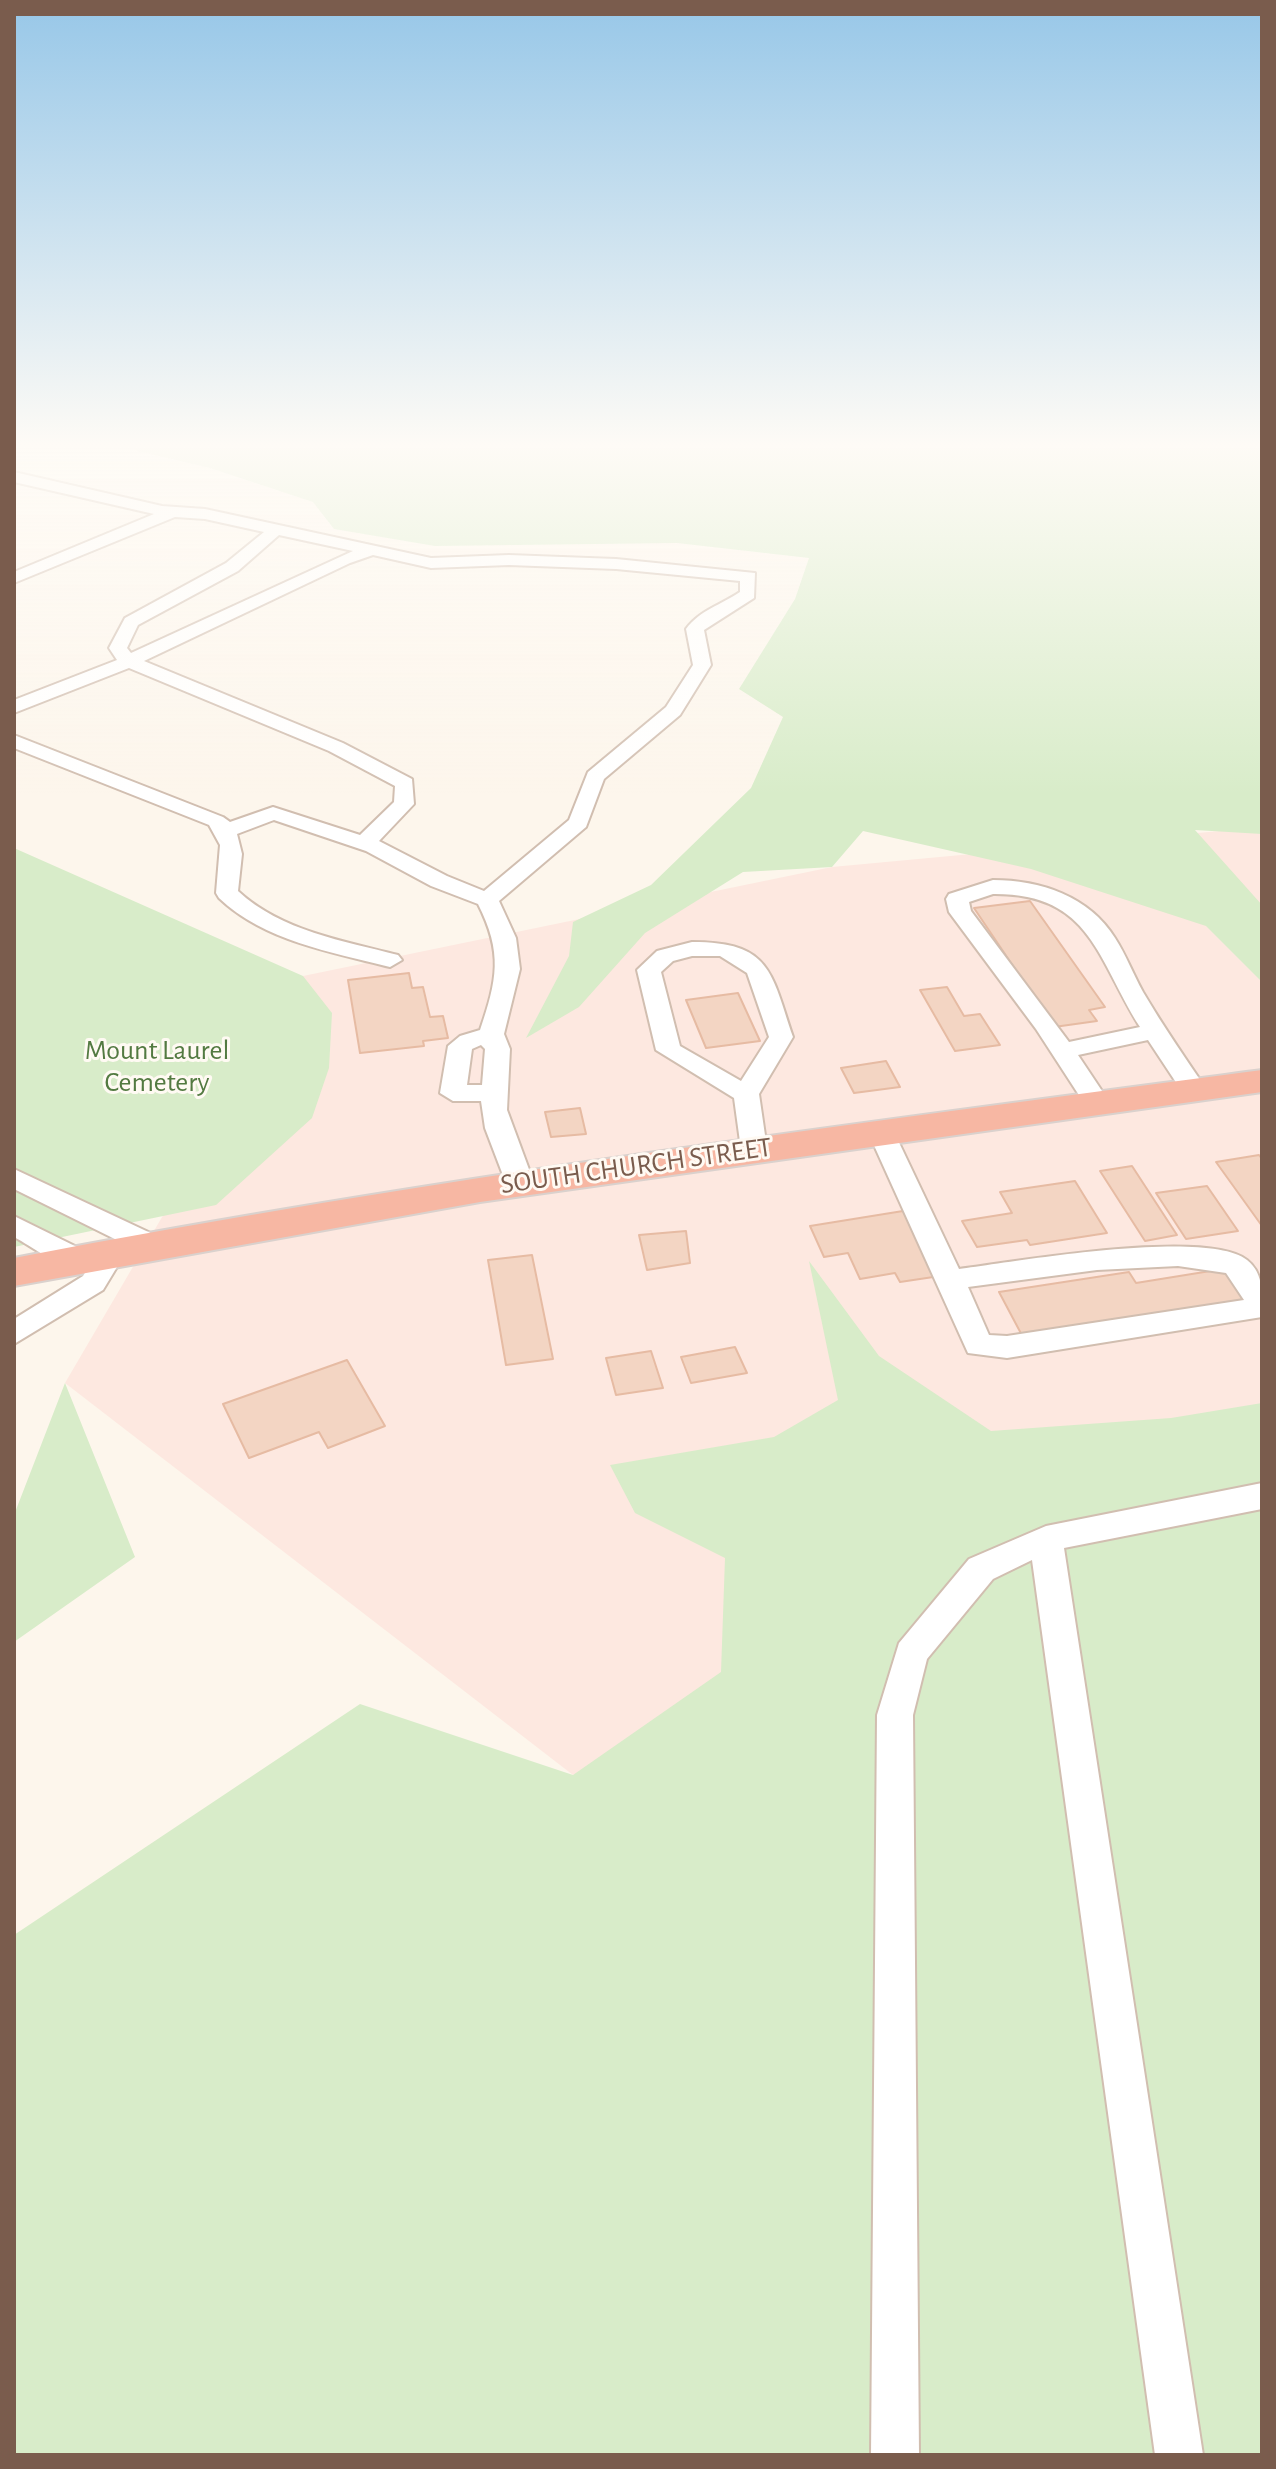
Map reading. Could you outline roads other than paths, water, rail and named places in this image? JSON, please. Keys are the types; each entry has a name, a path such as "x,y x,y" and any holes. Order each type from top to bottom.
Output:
{"highway":[{"name":"SOUTH CHURCH STREET","path":"14,1272 149,1244 520,1183 1262,1081"}],"street":[{"path":"14,578 47,564"},
{"path":"235,564 131,622 118,648 128,661 336,747 405,783 404,804 364,843"},
{"path":"14,707 128,661 333,564"},
{"path":"487,900 579,823 595,776 673,711 702,665 695,629 705,615 735,606 748,594 749,577 618,564"},
{"path":"14,741 216,821 229,830 232,842 227,893 236,904 280,927 390,960"},
{"path":"229,830 273,813 364,843 487,900 509,952 511,973 490,1038"},
{"path":"1097,1103 1063,1051 960,912 957,899 972,889 1011,887 1042,893 1070,905 1101,932 1155,1031 1194,1090"},
{"path":"746,1094 668,1050 649,970 665,956 692,949 725,949 758,969 781,1037 746,1094 754,1149"},
{"path":"1063,1051 1155,1031"},
{"path":"496,1093 453,1093 460,1046 472,1039 496,1040 499,1052 496,1093 494,1110 520,1183"},
{"path":"881,1132 979,1345 1007,1347 1258,1308 1261,1303 1236,1266 1205,1257 1137,1258 950,1280"},
{"path":"14,1178 149,1244"},
{"path":"14,1333 93,1283 94,1256 14,1222 49,1195"},
{"path":"895,2455 895,1715 911,1653 981,1569 1046,1539 1262,1496"},
{"path":"1046,1539 1179,2455"}],"park label":[{"name":"Mount Laurel Cemetery","path":"157,1067"}]}
